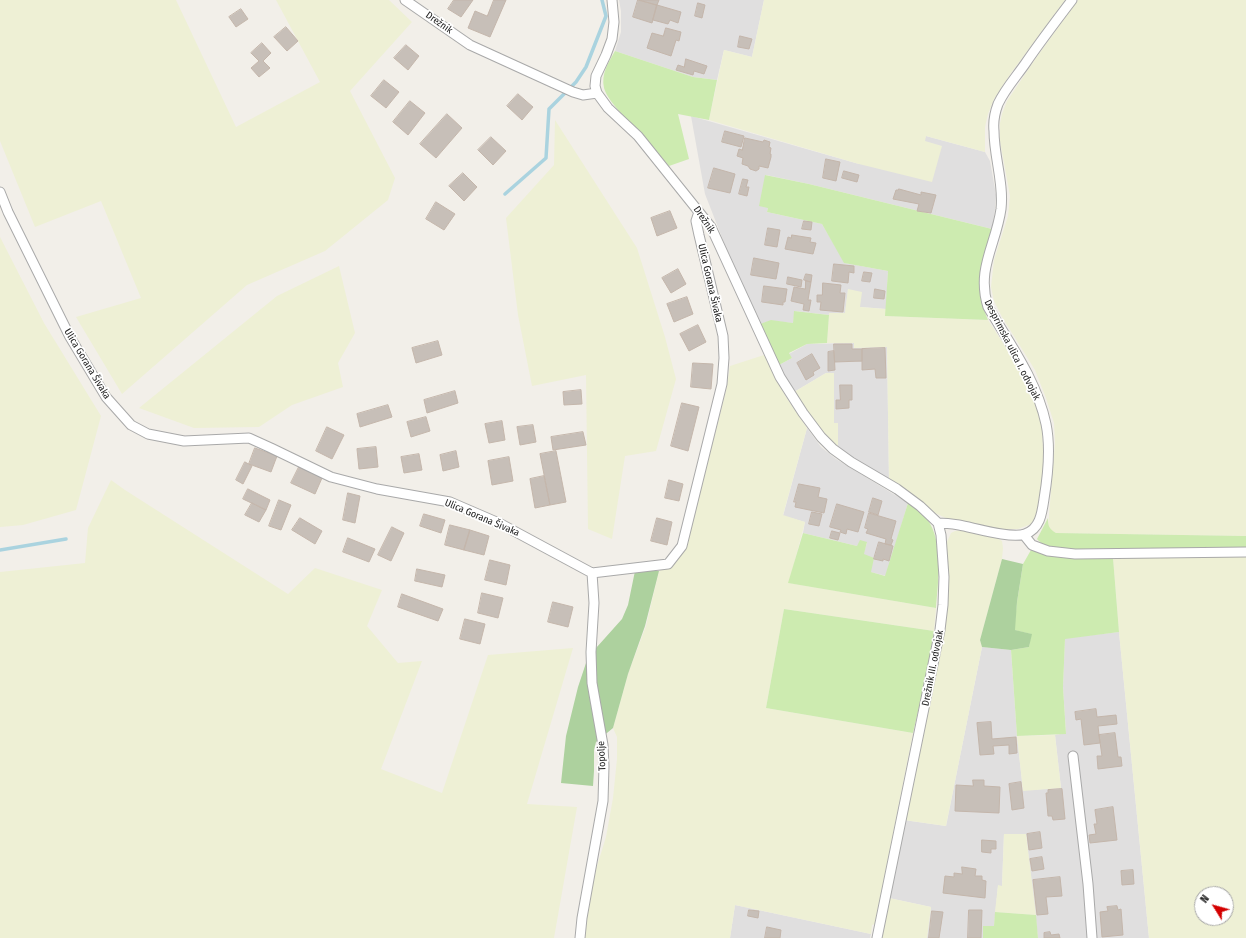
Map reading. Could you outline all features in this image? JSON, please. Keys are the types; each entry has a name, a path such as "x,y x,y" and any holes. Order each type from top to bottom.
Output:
{"street":[{"name":"Drežnik","path":"405,0 470,45 573,92 590,95 597,93 608,108 638,136 711,227 780,377 803,413 821,437 833,449 870,474 898,489 920,506 938,523"},
{"path":"597,93 595,86 596,76 612,39 614,22 612,0"},
{"name":"Desprimska ulica I. odvojak","path":"1024,535 1038,525 1048,478 1048,446 1046,424 1036,391 988,307 984,294 984,272 1001,209 994,117 1005,92 1072,0"},
{"name":"Ulica Gorana Šivaka","path":"0,192 8,212 70,337 106,397 131,425 148,434 184,441 249,438 331,477 377,488 450,502 501,524 592,573 668,564 682,546 722,384 724,358 723,336 697,228 696,221 699,212"},
{"path":"938,523 959,525 1015,536 1024,535 1032,544 1048,552 1246,552"},
{"name":"Drežnik III. odvojak","path":"877,938 940,630 944,577 941,535 938,523"},
{"name":"Topolje","path":"580,938 582,918 603,801 603,745 592,682 594,603 592,573"},
{"path":"1073,756 1088,884 1092,938"}],"shaded area":[{"path":"619,0 764,0 752,57 724,50 717,80 693,77 615,51 621,32 621,11"},
{"path":"691,116 859,164 924,141 926,136 985,152 990,161 996,195 992,229 809,184 766,175 767,212 822,224 845,263 888,271 886,309 860,307 848,289 845,313 829,313 829,315 795,311 793,323 771,321 760,324 730,258 705,194"},
{"path":"854,343 854,348 887,346 889,480 838,449 838,423 834,423 826,373 794,392 779,365 792,358 789,354 807,344"},
{"path":"807,428 821,447 836,459 908,503 886,576 871,572 863,555 867,543 857,546 803,533 805,522 783,516"},
{"path":"1119,632 1149,938 1038,938 1026,835 1004,834 1002,886 998,886 994,926 983,926 983,938 927,938 931,907 889,898 904,820 946,826 982,647 1011,650 1017,736 1023,790 1061,788 1055,735 1066,733 1063,687 1065,638"},
{"path":"735,905 871,934 870,938 730,938"}],"green space":[{"path":"0,0 176,0 236,127 320,82 276,0 389,0 412,22 350,91 395,178 388,200 325,251 247,285 122,394 76,317 141,298 101,201 35,227 0,141"},
{"path":"764,0 1065,0 1011,73 994,99 985,127 985,152 926,136 925,141 942,146 932,182 859,164 709,120 724,50 752,57"},
{"path":"1078,0 1246,0 1246,536 1056,533 1051,531 1048,527 1055,443 1054,423 1035,370 1002,317 994,301 991,287 994,260 1008,216 1010,196 1000,141 1000,123 1007,101"},
{"path":"615,51 693,77 717,80 709,120 678,114 689,159 669,166 611,102 604,88 603,78"},
{"path":"555,120 637,248 665,337 676,379 656,451 625,456 612,539 588,529 586,375 532,386 518,315 506,218 554,165"},
{"path":"765,175 809,184 992,229 981,274 981,296 988,320 885,316 888,271 844,263 822,224 767,212 768,208 759,206"},
{"path":"0,237 44,323 101,416 76,510 23,525 0,527"},
{"path":"339,266 355,333 338,363 343,387 292,405 259,427 194,428 139,408 277,296"},
{"path":"848,289 862,292 860,307 886,309 886,316 988,320 1014,360 1031,391 1042,424 1044,476 1037,516 1031,524 1018,529 1001,529 950,520 935,513 889,480 887,347 854,348 854,343 827,343 829,313 845,313"},
{"path":"794,311 829,315 827,343 807,344 789,353 792,358 779,365 760,324 771,320 793,323"},
{"path":"764,355 786,397 807,428 783,515 805,522 789,583 936,608 934,631 784,609 766,708 913,733 875,924 872,925 871,934 735,905 730,938 583,938 585,918 597,866 606,837 613,798 617,759 617,737 613,728 628,674 646,626 659,571 671,565 692,515 726,391 730,366"},
{"path":"826,373 834,373 834,423 838,423 838,449 813,421 794,392"},
{"path":"111,480 288,594 315,568 382,590 367,626 398,663 422,661 381,769 442,793 488,655 573,648 527,804 577,807 554,938 0,938 0,572 85,563 88,528"},
{"path":"908,503 927,519 936,539 939,574 936,608 788,583 803,533 857,546 860,540 867,542 864,554 874,558 871,572 885,576"},
{"path":"1048,518 1049,527 1056,533 1246,536 1246,548 1074,549 1054,547 1044,545 1037,539"},
{"path":"963,530 997,538 1002,541 1003,548 1002,559 980,640 982,647 946,826 904,820 947,591 948,563 946,544 951,533"},
{"path":"1031,550 1051,555 1113,558 1119,632 1065,639 1063,687 1066,734 1017,736 1011,650 1029,647 1031,634 1014,630 1023,564"},
{"path":"1246,556 1246,938 1149,938 1113,558"},
{"path":"1002,559 1023,564 1017,602 1015,630 1032,634 1029,647 1011,650 982,647 980,640"},
{"path":"635,571 659,571 645,626 628,674 613,728 596,742 594,750 593,786 561,783 566,736 578,687 588,657 622,619 628,605"},
{"path":"784,609 934,631 929,664 913,733 766,708"},
{"path":"1055,735 1061,788 1023,791 1017,736"},
{"path":"1004,834 1026,834 1036,915 995,912 998,885 1002,886"},
{"path":"889,898 931,907 927,938 881,938"},
{"path":"995,912 1036,915 1038,938 983,938 983,926 994,926"}],"building":[{"path":"454,0 473,0 461,17 448,9"},
{"path":"494,0 506,0 490,37 468,28 475,11 487,16"},
{"path":"638,0 657,5 652,23 633,17"},
{"path":"640,0 659,0 657,5"},
{"path":"698,3 705,5 702,18 695,16"},
{"path":"657,5 681,12 678,23 670,20 668,24 653,20"},
{"path":"241,9 248,19 236,27 229,17"},
{"path":"286,27 298,41 287,51 274,37"},
{"path":"666,28 681,32 679,41 676,40 671,56 647,48 652,33 663,36"},
{"path":"740,36 752,39 749,49 738,47"},
{"path":"262,43 271,53 263,61 270,68 259,77 251,68 259,61 251,53"},
{"path":"406,45 419,56 408,70 394,58"},
{"path":"686,59 707,66 704,74 694,71 693,75 676,70 678,65 684,67"},
{"path":"384,80 399,92 386,108 371,96"},
{"path":"518,94 533,107 522,120 507,106"},
{"path":"410,101 425,113 408,135 393,122"},
{"path":"447,114 462,128 436,158 420,144"},
{"path":"725,131 744,136 741,147 722,142"},
{"path":"491,137 506,151 493,165 478,150"},
{"path":"745,138 770,142 769,147 771,148 771,157 768,168 759,166 759,169 756,171 742,164 743,158 737,156 739,149 742,150"},
{"path":"826,159 840,162 836,181 823,178"},
{"path":"714,168 735,174 730,193 708,188"},
{"path":"844,171 859,175 857,182 842,178"},
{"path":"463,173 477,187 464,201 449,186"},
{"path":"743,179 748,180 746,187 749,187 747,196 739,194"},
{"path":"899,189 921,195 921,192 936,195 931,213 917,211 919,204 893,199 896,190"},
{"path":"436,202 455,214 444,230 426,219"},
{"path":"670,211 677,228 657,236 651,218"},
{"path":"804,221 812,222 811,230 802,229"},
{"path":"768,228 780,230 777,247 765,245"},
{"path":"792,235 811,238 810,242 816,243 813,254 785,249 788,237 791,238"},
{"path":"754,258 779,263 776,279 751,275"},
{"path":"834,264 854,266 854,273 849,272 848,283 832,281"},
{"path":"678,269 686,284 671,293 662,278"},
{"path":"864,272 872,273 870,282 862,281"},
{"path":"806,274 812,275 811,282 804,280"},
{"path":"788,277 802,280 801,287 787,284"},
{"path":"806,281 811,282 808,300 811,300 809,311 803,310 804,304 791,301 794,287 805,289"},
{"path":"823,283 841,285 840,293 845,293 843,312 820,310 821,302 817,302 817,295 822,295"},
{"path":"764,286 787,289 785,302 783,302 783,305 762,302"},
{"path":"875,289 885,291 884,299 874,298"},
{"path":"687,297 693,314 674,322 667,304"},
{"path":"698,325 706,342 689,351 680,334"},
{"path":"438,341 442,355 416,363 412,348"},
{"path":"834,344 852,344 852,349 862,349 862,361 835,362"},
{"path":"885,348 886,378 876,378 875,369 862,370 862,349"},
{"path":"834,351 835,370 828,371 828,352"},
{"path":"812,354 820,368 813,372 814,375 806,380 797,363"},
{"path":"693,363 713,364 711,389 691,387"},
{"path":"840,385 852,385 852,400 849,400 849,408 836,409 836,400 840,400"},
{"path":"581,390 582,404 564,405 563,392"},
{"path":"455,391 458,403 427,413 424,400"},
{"path":"682,403 699,407 688,451 671,446"},
{"path":"388,405 392,417 360,427 357,414"},
{"path":"426,417 430,431 411,437 407,422"},
{"path":"502,421 505,440 489,443 485,424"},
{"path":"533,425 536,442 520,445 517,427"},
{"path":"327,427 344,435 332,459 316,451"},
{"path":"583,432 586,445 553,450 551,437"},
{"path":"376,447 378,467 359,469 357,449"},
{"path":"255,448 277,456 271,472 249,464"},
{"path":"456,451 459,467 443,471 440,455"},
{"path":"556,451 566,502 550,505 540,454"},
{"path":"419,454 422,470 404,473 401,457"},
{"path":"509,457 513,481 492,485 488,461"},
{"path":"245,462 252,466 243,484 236,480"},
{"path":"299,467 322,478 315,494 291,483"},
{"path":"544,476 550,505 535,508 530,479"},
{"path":"669,480 683,484 679,501 665,498"},
{"path":"799,484 820,488 818,497 827,499 824,513 795,507 796,502 794,502"},
{"path":"248,489 270,500 266,510 243,499"},
{"path":"348,493 360,496 355,523 343,520"},
{"path":"873,498 882,501 878,515 869,512"},
{"path":"279,500 291,505 281,530 269,526"},
{"path":"252,503 266,510 259,522 245,515"},
{"path":"837,504 864,512 858,532 847,529 846,534 840,532 841,530 830,527"},
{"path":"812,512 822,514 819,526 809,524"},
{"path":"869,513 896,521 891,539 893,540 891,545 885,544 886,539 866,533 868,529 865,528"},
{"path":"424,514 445,520 441,533 420,526"},
{"path":"300,518 322,531 315,544 292,530"},
{"path":"657,518 672,522 667,545 651,541"},
{"path":"450,525 470,530 464,550 445,545"},
{"path":"392,527 404,533 391,561 378,555"},
{"path":"470,530 489,536 484,555 464,550"},
{"path":"832,531 840,533 838,540 830,538"},
{"path":"348,538 375,549 369,562 343,552"},
{"path":"879,542 893,546 889,561 874,559"},
{"path":"490,560 510,565 506,585 485,580"},
{"path":"417,569 445,575 442,587 415,581"},
{"path":"482,593 503,598 498,618 478,613"},
{"path":"402,594 443,609 438,621 398,607"},
{"path":"553,602 573,607 568,627 548,622"},
{"path":"465,619 485,624 480,644 460,639"},
{"path":"1096,709 1097,717 1116,715 1117,724 1098,726 1100,743 1084,745 1081,719 1076,720 1075,712"},
{"path":"991,722 992,739 1016,737 1017,753 1009,754 1009,745 993,746 994,754 980,755 977,723"},
{"path":"1115,733 1118,757 1121,757 1122,766 1098,769 1097,756 1102,756 1099,735"},
{"path":"973,780 984,780 984,786 1000,787 999,813 955,811 956,785 973,786"},
{"path":"1021,782 1024,808 1012,810 1009,784"},
{"path":"1062,789 1065,819 1053,820 1052,816 1048,816 1046,793 1048,793 1048,790"},
{"path":"1113,807 1117,840 1090,843 1089,835 1096,834 1094,824 1097,824 1095,810"},
{"path":"1040,832 1042,848 1029,850 1027,834"},
{"path":"982,840 996,841 996,849 991,849 991,853 982,852"},
{"path":"1042,857 1044,869 1032,871 1030,859"},
{"path":"962,867 976,869 975,876 982,876 982,880 986,881 985,898 943,893 945,876 954,877 954,873 962,874"},
{"path":"1133,870 1134,884 1122,885 1121,871"},
{"path":"1060,877 1062,896 1046,897 1048,914 1037,915 1033,880"},
{"path":"1117,906 1118,910 1121,909 1123,935 1102,937 1100,912 1108,911 1107,907"},
{"path":"749,910 759,911 758,918 748,916"},
{"path":"969,910 982,910 981,938 968,938"},
{"path":"932,911 943,912 939,938 929,938"},
{"path":"767,927 781,930 780,938 765,938"},
{"path":"1050,932 1051,935 1059,934 1060,938 1044,938 1044,933"}],"waterway":[{"path":"505,194 546,158 549,109 576,82 586,67 606,16 602,0"},
{"path":"0,550 66,539"}]}
